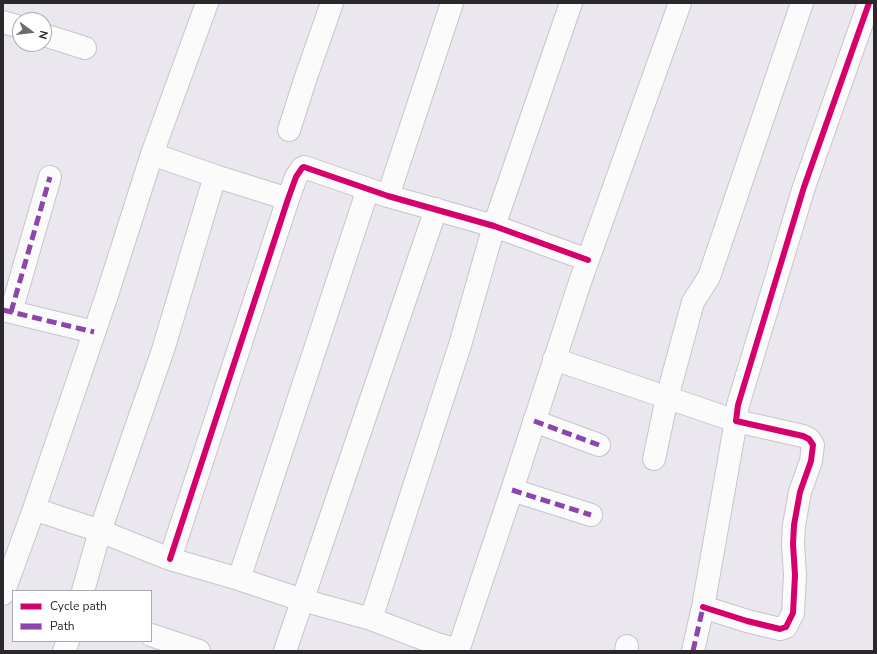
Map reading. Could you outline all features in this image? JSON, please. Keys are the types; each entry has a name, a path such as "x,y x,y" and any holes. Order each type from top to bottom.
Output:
{"street":[{"path":"3,594 34,509 94,332 152,154 207,3"},
{"path":"289,130 332,3"},
{"path":"239,579 378,192 452,3"},
{"path":"371,619 460,346 494,226 571,3"},
{"path":"34,509 100,531 170,559 239,579 302,600 371,619 437,644 458,650 554,359 680,3"},
{"path":"654,459 667,398 693,302 709,277 802,3"},
{"path":"693,651 703,607 738,405 804,187 869,3"},
{"path":"52,38 85,48"},
{"path":"152,154 214,176 288,199"},
{"path":"170,559 288,199 300,170 304,167 378,192 494,226 588,260"},
{"path":"83,590 100,531 163,350 214,176"},
{"path":"50,177 7,311 94,332"},
{"path":"285,651 436,209"},
{"path":"554,359 736,421 803,436 809,439 813,446 811,461 800,492 794,525 793,544 795,582 793,613 786,626 780,629 747,621 703,607"},
{"path":"534,421 599,445"},
{"path":"512,490 591,515"},
{"path":"152,635 199,651"}],"marked path":[{"path":"11,312 50,177"},
{"path":"3,310 94,332"},
{"path":"534,421 599,445"},
{"path":"512,490 591,515"},
{"path":"693,651 703,607 706,608"}],"cycle path":[{"path":"703,607 747,621 780,629 786,627 793,613 795,575 793,544 794,525 800,492 811,461 813,445 809,439 803,436 736,421 738,405 804,187 869,3"},
{"path":"170,559 288,199 296,177 302,168 304,167 388,196 494,226 588,260"}]}
